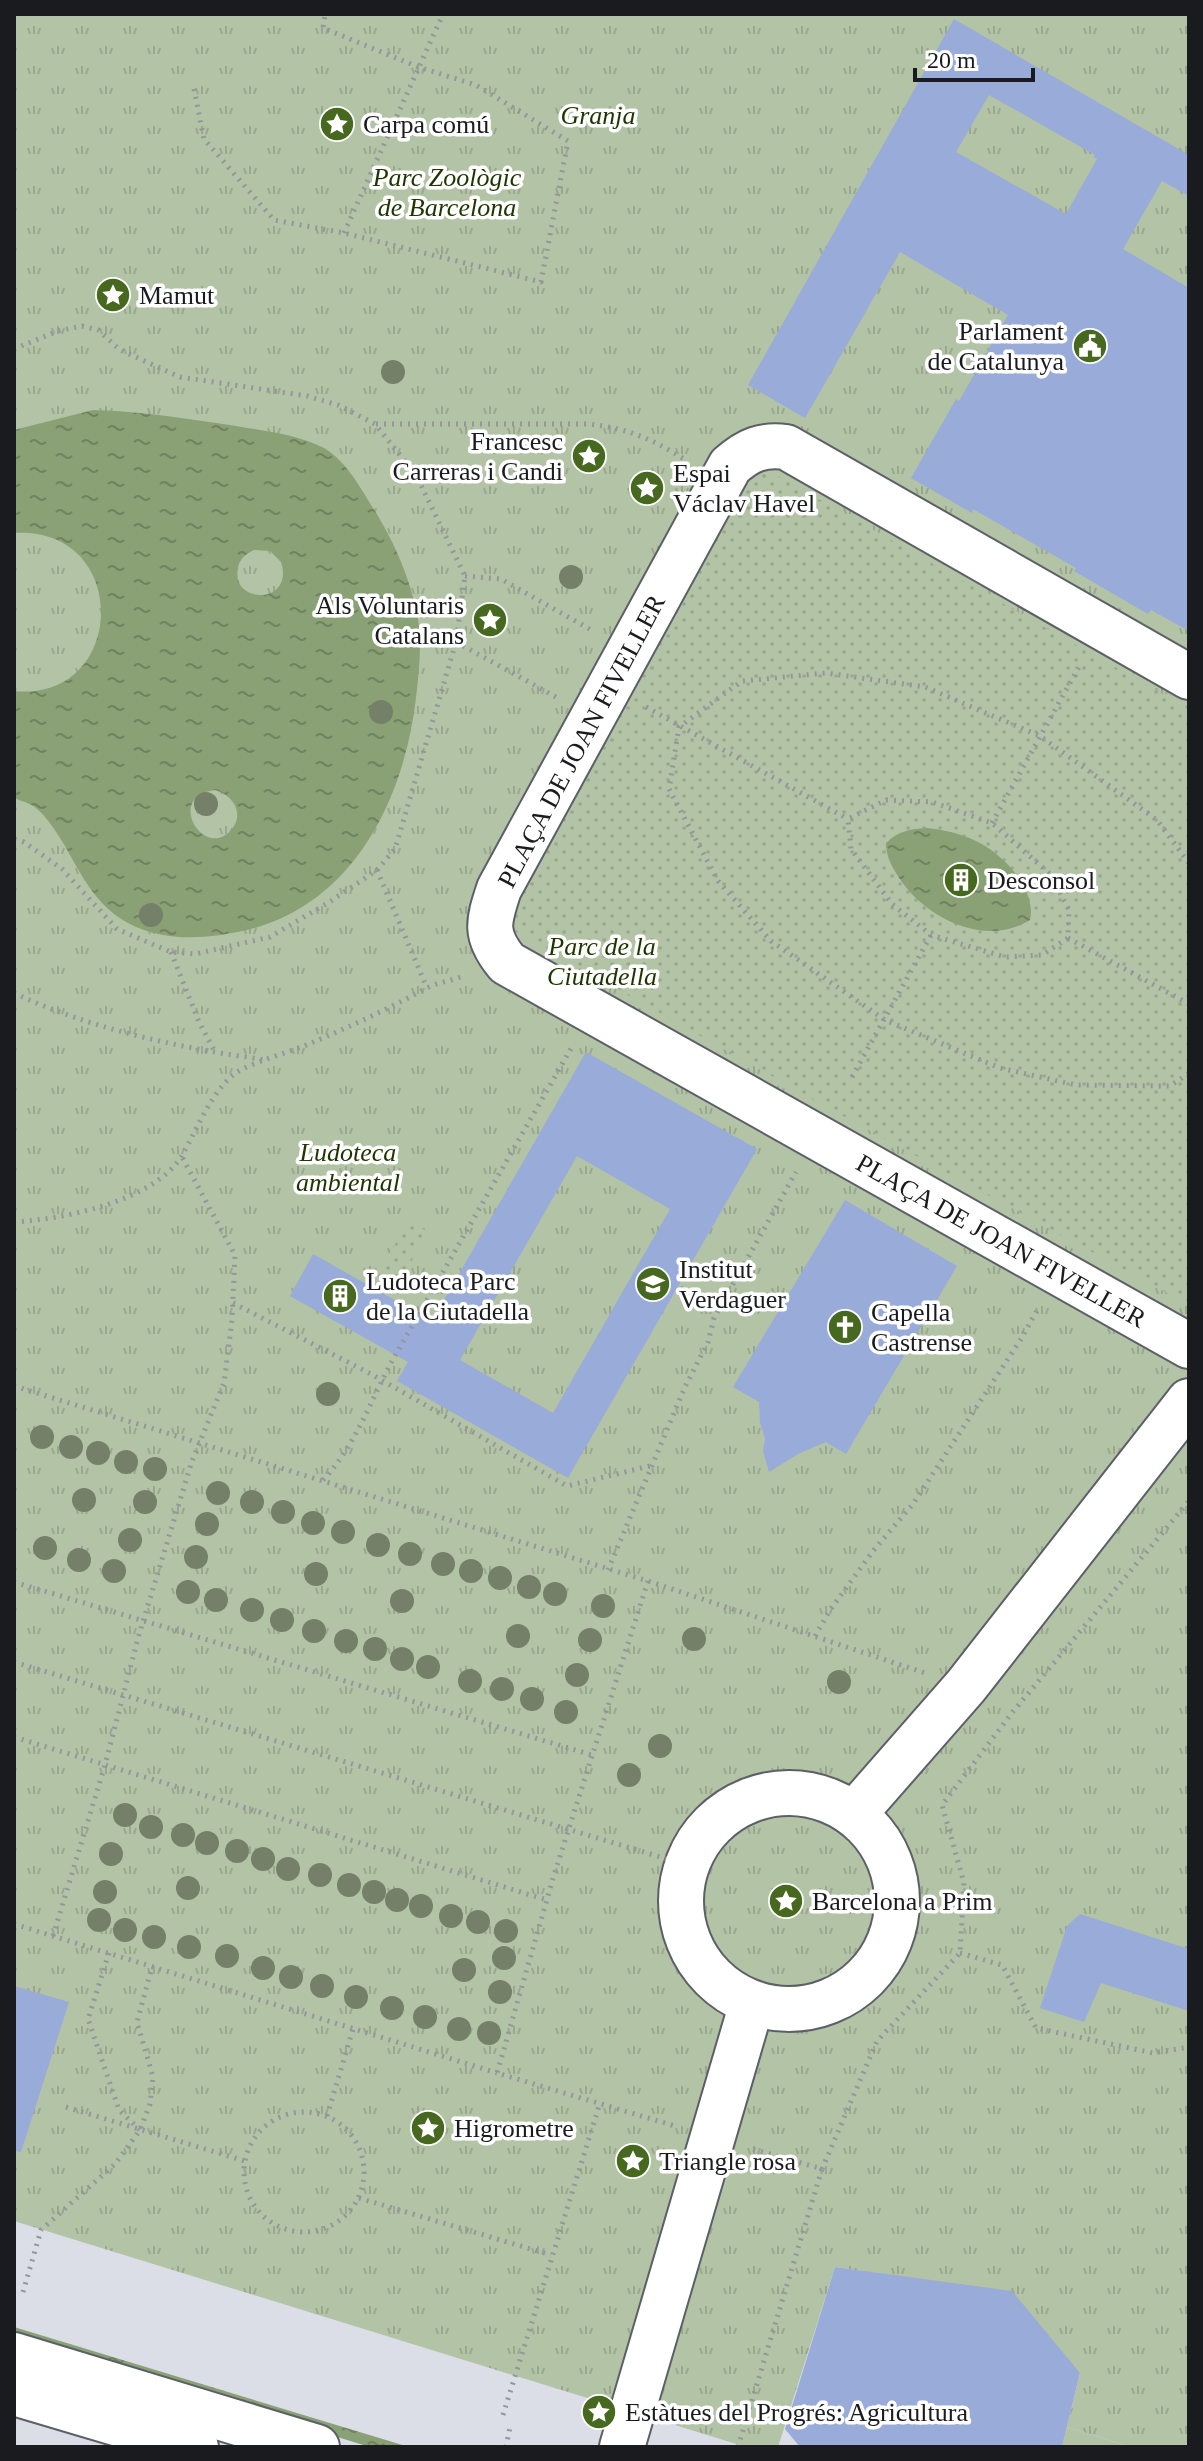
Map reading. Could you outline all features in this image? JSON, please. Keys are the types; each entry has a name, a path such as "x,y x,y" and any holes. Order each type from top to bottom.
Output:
{"street":[{"name":"PLAÇA DE JOAN FIVELLER","path":"1189,677 786,447 767,444 744,453 730,466 499,889 491,911 489,933 495,948 507,963 1189,1346"},
{"path":"854,1814 966,1686 1189,1401"},
{"path":"791,1792 825,1798 854,1814 878,1839 893,1869 897,1903 891,1937 875,1966 850,1990 819,2005 785,2009 752,2003 722,1987 699,1962 684,1931 681,1898 687,1865 703,1835 727,1812 758,1797 791,1792"},
{"path":"622,2447 752,2003"},
{"path":"14,2355 317,2447"},
{"path":"14,2393 196,2447"}],"path":[{"path":"194,89 204,139 274,220 344,233 541,282 568,141 476,85 418,67 323,28 325,14"},
{"path":"344,233 443,14"},
{"path":"14,349 58,331 82,326 98,330 120,350 180,377 307,396 338,405 375,424 416,475 465,576 456,642 395,849 377,870 270,937 210,952 171,952 117,929 62,869 24,842 14,839"},
{"path":"375,424 589,424 614,427 650,438 721,482"},
{"path":"465,576 501,579 603,636"},
{"path":"992,823 1101,627"},
{"path":"456,642 566,702"},
{"path":"1189,863 1157,820 1040,736 925,687 826,673 742,681 679,727 669,789 718,881 771,941 885,1020 1000,1068 1076,1085 1170,1086 1189,1073"},
{"path":"643,706 848,819"},
{"path":"848,819 886,800 932,802 992,823 1051,875 1069,910 1068,938"},
{"path":"848,819 851,849 892,904 931,935 1005,957 1042,955 1068,938"},
{"path":"377,870 427,988"},
{"path":"852,1077 931,935"},
{"path":"1068,938 1189,1004"},
{"path":"171,952 199,1022 215,1051"},
{"path":"14,1222 42,1221 124,1200 163,1179 182,1157 206,1108 236,1073 486,964 507,963"},
{"path":"14,993 113,1029 269,1060"},
{"path":"323,1480 345,1452 381,1380 592,1010"},
{"path":"53,1936 198,1441 224,1383 235,1255 182,1157"},
{"path":"608,1570 685,1387 708,1342 714,1318 802,1161"},
{"path":"815,1636 873,1551 913,1504 1021,1339 1056,1272"},
{"path":"233,1303 381,1380 567,1486 654,1465"},
{"path":"14,1386 648,1581 929,1674"},
{"path":"738,2447 822,2169 877,2041 960,1953 964,1883 942,1805 1011,1714 1189,1501"},
{"path":"497,2073 568,1830 648,1581"},
{"path":"14,1582 592,1755"},
{"path":"14,1662 687,1865"},
{"path":"14,1737 547,1900"},
{"path":"14,1924 680,2128"},
{"path":"109,1953 88,2019 119,2110 140,2130"},
{"path":"960,1953 1002,1965 1036,2028 1153,2053 1189,2047"},
{"path":"23,2292 41,2230 115,2164 140,2130 150,2104 153,2077 137,2022 152,1967"},
{"path":"327,2116 353,2028"},
{"path":"503,2415 600,2103"},
{"path":"66,2107 245,2161"},
{"path":"308,2112 327,2116 344,2126 357,2141 364,2160 365,2179 359,2198 348,2215 331,2227 312,2233 291,2232 272,2224 257,2211 247,2193 243,2173 246,2153 256,2135 270,2122 288,2114 308,2112"},
{"path":"751,2149 822,2169"},
{"path":"359,2198 551,2255"},
{"path":"506,2447 510,2427"}],"green space":[{"name":"Parc de la Ciutadella","path":"14,14 1189,14 1189,2447 1131,2447 1067,2427 1080,2373 917,2279 835,2267 778,2447 746,2447 14,2221"},
{"path":"745,468 764,468 1189,709 1189,1305 832,1110 514,931 505,907"},
{"path":"410,1221 429,1233 389,1297 369,1285"},
{"path":"1067,2427 1131,2447 1062,2447"}],"water":[{"path":"93,410 165,416 292,436 332,453 358,483 381,521 406,575 418,619 419,668 410,736 400,773 367,842 344,872 317,897 284,917 247,930 195,937 163,935 128,923 114,914 92,891 44,816 34,806 14,798 14,691 51,687 78,670 95,644 101,614 96,583 80,556 53,538 14,533 14,430","holes":["254,550 270,551 281,562 283,576 279,586 271,593 252,594 243,589 238,580 240,562","215,790 231,800 237,816 232,829 222,837 211,838 201,833 191,814 192,804 200,795"]},
{"path":"927,828 964,836 996,854 1023,885 1031,908 1030,920 1012,928 993,931 974,929 955,924 921,903 896,873 886,843 905,831"},
{"path":"14,2327 409,2447 370,2447 14,2338"}],"building":[{"name":"Parlament de Catalunya","path":"954,19 1189,155 1189,196 1162,181 1123,249 1189,288 1189,631 1151,610 1148,614 1074,571 1076,568 973,509 972,513 911,478 1008,315 900,252 805,418 748,385","holes":["989,95 1095,155 1093,157 1097,159 1066,214 956,152"]},
{"name":"Institut Verdaguer","path":"586,1052 757,1149 568,1478 397,1381 408,1362 290,1296 313,1254 432,1321","holes":["577,1156 670,1209 553,1413 460,1360"]},
{"name":"Capella Castrense","path":"845,1200 957,1266 846,1454 826,1442 798,1454 769,1472 763,1451 765,1439 759,1402 733,1387"},
{"path":"1080,1914 1189,1949 1189,2011 1101,1983 1084,2022 1040,2008 1067,1926"},
{"path":"14,1986 69,2002 21,2152 14,2151"},
{"path":"835,2267 1012,2291 1080,2373 1062,2447 800,2447 785,2429"}],"place":[{"name":"Carpa comú","path":"337,124"},
{"name":"Mamut","path":"113,295"},
{"name":"Parlament de Catalunya","path":"1090,346"},
{"name":"Francesc Carreras i Candi","path":"589,456"},
{"name":"Espai Václav Havel","path":"647,488"},
{"name":"Als Voluntaris Catalans","path":"490,620"},
{"name":"Desconsol","path":"961,880"},
{"name":"Institut Verdaguer","path":"653,1284"},
{"name":"Ludoteca Parc de la Ciutadella","path":"340,1296"},
{"name":"Capella Castrense","path":"845,1327"},
{"name":"Barcelona a Prim","path":"786,1901"},
{"name":"Higrometre","path":"428,2128"},
{"name":"Triangle rosa","path":"633,2161"},
{"name":"Estàtues del Progrés: Agricultura","path":"599,2412"}],"park label":[{"name":"Granja","path":"598,115"},
{"name":"Parc Zoològic de Barcelona","path":"447,192"},
{"name":"Ludoteca ambiental","path":"348,1167"}]}
